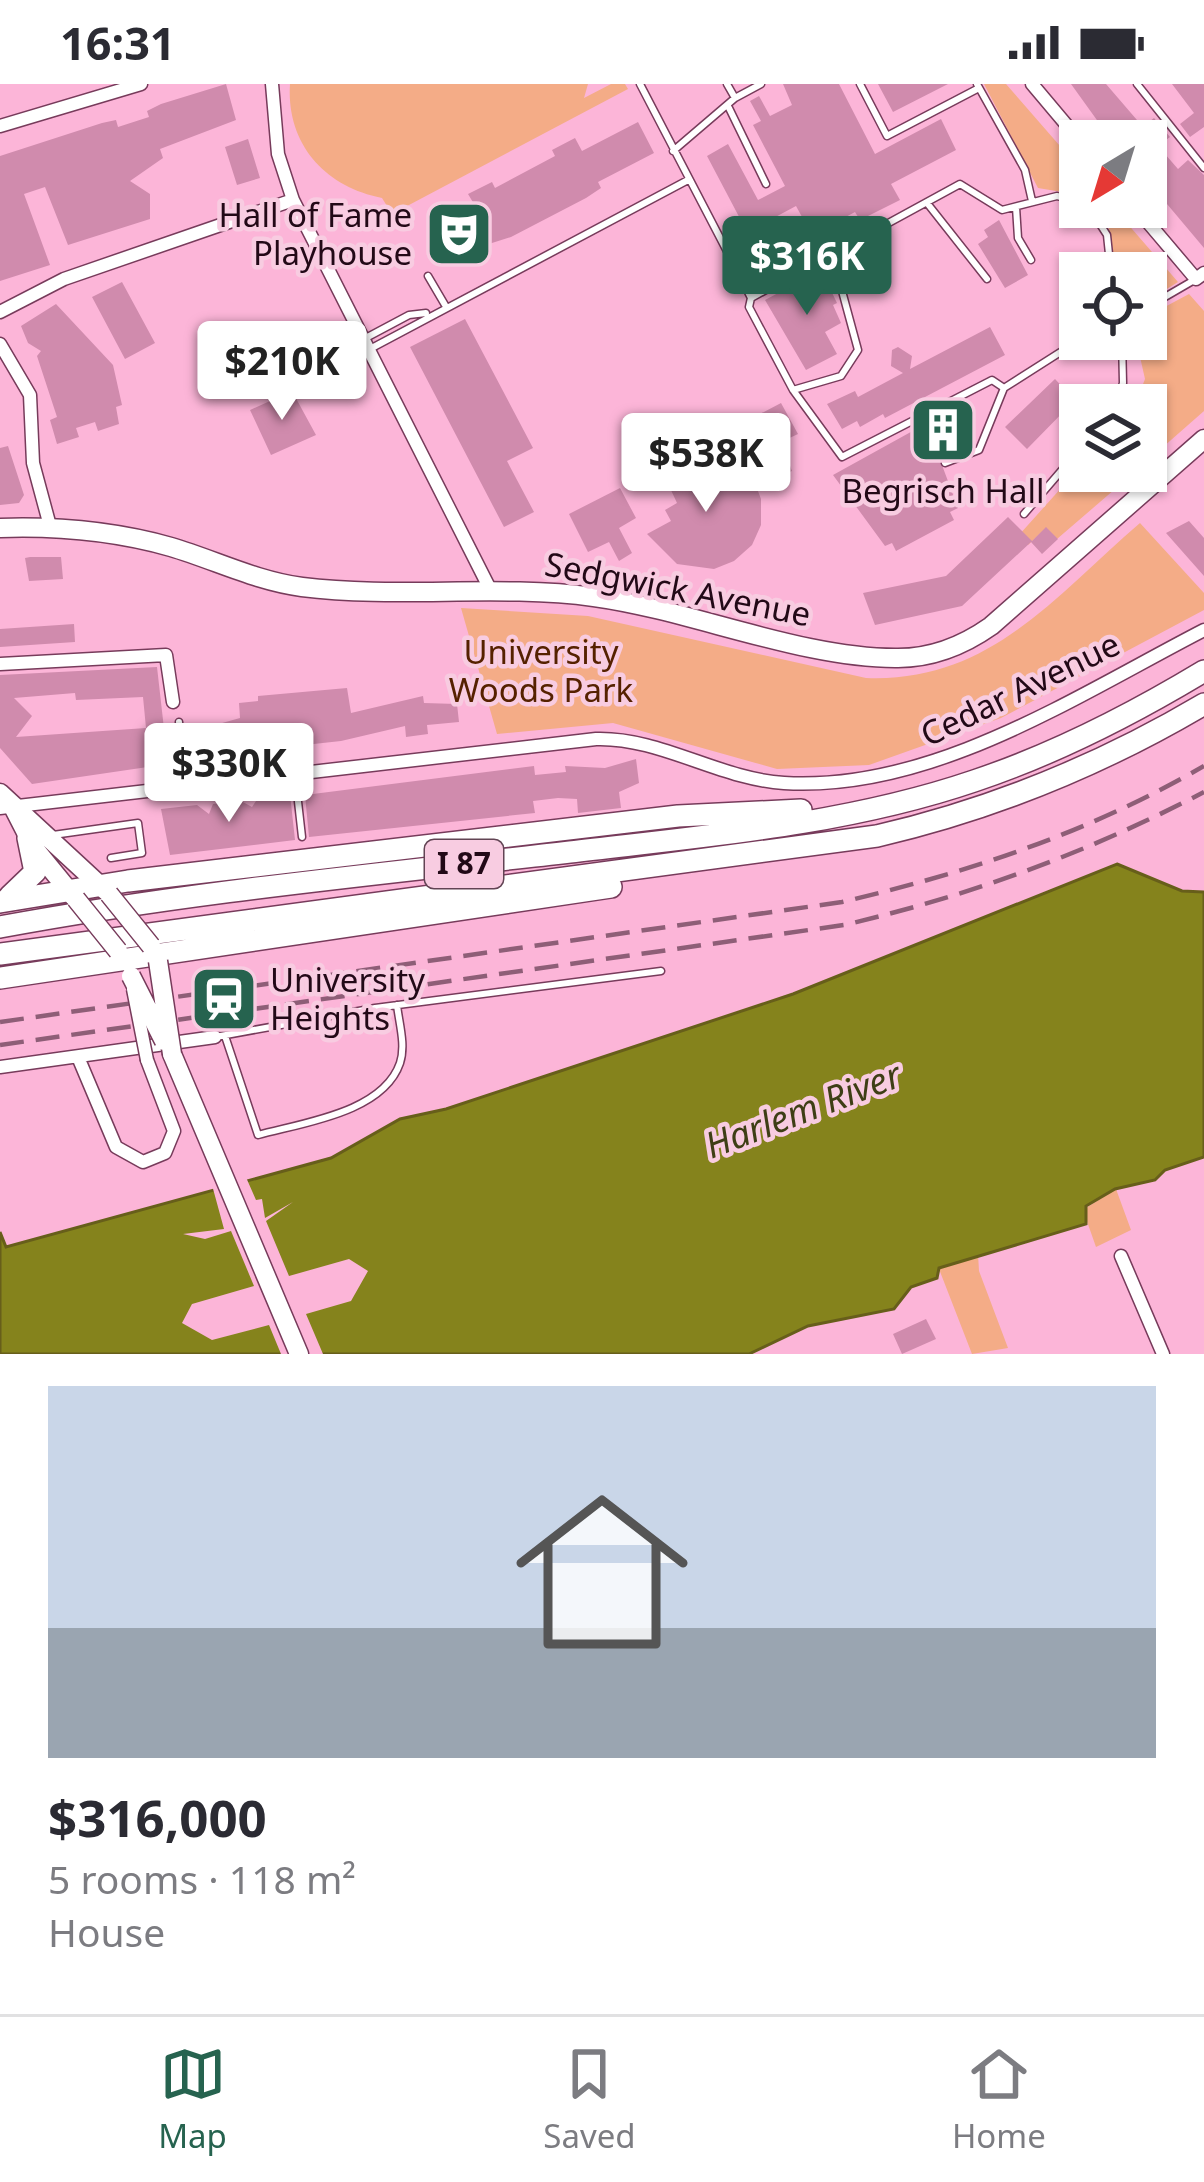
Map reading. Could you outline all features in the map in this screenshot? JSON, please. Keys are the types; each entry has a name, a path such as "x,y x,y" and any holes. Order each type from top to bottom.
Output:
{"highway":[{"name":"I 87","path":"0,927 213,895 739,831 927,796 1063,746 1204,671"},
{"name":"I 87","path":"0,954 330,907 782,853 924,825 1016,796 1104,758 1204,704"},
{"path":"0,901 678,816 831,808 927,796"},
{"path":"0,901 33,877 36,862 28,838"},
{"path":"0,978 550,898 782,853"}],"main road":[{"name":"Sedgwick Avenue","path":"0,528 103,530 173,548 259,579 304,588 598,598 869,656 928,654 991,626 1204,439"},
{"path":"4,803 51,837 105,889 154,954 172,1055"},
{"path":"4,803 124,963 172,1055 299,1354"}],"street":[{"path":"0,127 140,84"},
{"path":"272,84 278,154 293,200 491,591"},
{"path":"1032,84 1062,120"},
{"path":"0,312 64,278 293,200"},
{"path":"1155,228 1200,276"},
{"path":"0,344 30,395 33,463 50,526"},
{"name":"Cedar Avenue","path":"4,803 607,739 751,779 851,782 956,754 1204,629"},
{"path":"0,664 166,655 173,702"},
{"path":"78,1057 114,1144 136,1161 162,1155 174,1134 147,1060 124,963"},
{"path":"0,1066 220,1036"},
{"path":"155,1079 155,1064 172,1055"},
{"path":"1120,1256 1163,1354"}],"lane":[{"path":"640,84 793,390 842,457 992,380 1004,388"},
{"path":"727,84 735,98"},
{"path":"673,151 691,131 761,84"},
{"path":"860,84 887,136 978,86 1025,170 1032,201"},
{"path":"1137,84 1204,168"},
{"path":"729,108 766,184"},
{"path":"365,345 409,315 430,313 688,180"},
{"path":"751,298 960,184 1001,210 1059,196"},
{"path":"927,202 987,279"},
{"path":"1016,207 1018,238 1031,260"},
{"path":"793,390 830,382 855,362 858,350 832,254"},
{"path":"428,276 445,305"},
{"path":"1167,296 1200,276"},
{"path":"944,463 980,450 1004,388 1059,353"},
{"path":"1024,514 1059,473"},
{"path":"179,722 185,787"},
{"path":"295,775 302,837"},
{"path":"51,837 138,823 142,853 111,857"},
{"path":"397,1005 402,1055 393,1076 345,1110 258,1135 220,1036 397,1005 661,971"}],"green space":[{"path":"290,84 588,84 584,98 611,84 625,84 628,89 392,214 382,198 343,184 313,159 295,126"},
{"path":"984,84 1006,84 1059,145 1059,192 1038,188"},
{"path":"1109,228 1131,228 1152,252 1113,252"},
{"path":"1167,269 1178,282 1167,289"},
{"path":"1189,294 1204,311 1204,411 1167,444 1167,384 1143,384 1141,360 1167,360 1167,306"},
{"path":"1059,490 1112,492 1057,539 1046,528 1028,545 1019,535"},
{"name":"University Woods Park","path":"1140,523 1204,593 1204,610 1001,718 869,765 777,769 613,723 497,734 461,608 588,616 866,678 910,676 984,651 1017,630"},
{"path":"1116,1189 1131,1230 1096,1247 1083,1210"},
{"path":"978,1254 979,1271 1008,1348 972,1354 939,1269"}],"water":[{"name":"Harlem River","path":"1117,864 1182,891 1204,892 1204,1157 1165,1170 1155,1180 1115,1189 1086,1206 1086,1224 939,1268 937,1278 911,1287 894,1309 808,1326 749,1354 0,1354 0,1232 6,1247 331,1158 400,1119 446,1109 793,994"}],"pier":[{"path":"245,1175 256,1200 262,1199 265,1218 293,1202 266,1221 289,1276 349,1259 368,1271 351,1301 306,1314 323,1354 281,1354 269,1325 212,1340 182,1323 192,1304 254,1286 231,1231 205,1239 183,1234 224,1229 212,1185"}],"building":[{"path":"226,84 236,120 160,149 163,158 130,181 150,194 150,219 68,245 45,187 24,194 50,265 0,281 0,156 102,123 116,120 118,127 149,117 147,111 161,104"},
{"path":"783,84 839,84 875,154 941,119 956,150 891,184 900,200 860,220 855,212 812,235 796,206 768,221 786,255 765,266 707,156 728,144 758,200 785,186 753,125 761,121 750,101 759,96 770,116 792,105"},
{"path":"878,84 948,84 893,112"},
{"path":"1071,84 1106,84 1137,120 1097,120"},
{"path":"1172,84 1204,84 1204,127 1190,137 1180,124 1194,113"},
{"path":"638,122 654,153 598,182 601,188 586,198 511,237 448,257 432,226 474,204 468,194 492,182 495,188 555,156 552,150 575,138 582,151"},
{"path":"248,139 260,178 237,185 225,147"},
{"path":"1167,156 1178,169 1188,160 1204,175 1204,248 1167,204"},
{"path":"999,220 1028,275 1005,288 978,244 988,237 984,230"},
{"path":"821,270 841,323 825,332 837,354 806,370 765,300"},
{"path":"122,282 155,343 125,359 92,297"},
{"path":"56,304 113,365 122,405 116,407 119,424 98,431 95,422 76,428 79,437 57,444 50,420 57,417 37,356 41,351 28,343 21,326"},
{"path":"465,319 533,448 507,461 534,512 504,527 410,347"},
{"path":"990,327 1005,355 885,418 883,414 860,427 857,421 842,429 827,404 855,391 858,397 903,373 891,366 892,350 898,347 912,356 910,369"},
{"path":"1055,379 1060,384 1059,416 1027,449 1005,427"},
{"path":"292,391 316,435 271,455 250,410"},
{"path":"781,403 798,434 781,442 792,471 778,477 764,451 747,460 731,429"},
{"path":"956,407 971,436 936,449 958,508 950,512 954,520 896,551 892,543 885,546 833,475"},
{"path":"686,442 711,484 724,479 730,490 753,478 761,499 761,525 752,545 734,561 714,569 677,564 647,534 671,521 665,510 677,503 656,458"},
{"path":"8,446 24,495 19,503 0,505 0,448"},
{"path":"620,488 636,518 619,528 632,553 619,561 609,542 588,552 569,514"},
{"path":"1008,517 1032,541 1046,527 1058,539 1042,554 1031,542 962,606 875,625 863,593 946,576"},
{"path":"1189,521 1204,538 1204,576 1166,533"},
{"path":"61,557 63,579 29,581 25,558"},
{"path":"74,624 75,642 0,647 0,629"},
{"path":"157,667 168,764 32,784 0,748 0,675","holes":["75,693 76,700 143,697 146,728 16,737 32,716 14,698"]},
{"path":"347,688 351,713 423,696 424,703 457,704 459,722 427,725 428,734 406,737 405,726 341,741 194,757 190,732 240,718 239,703 258,701 258,696"},
{"path":"636,759 639,783 619,792 621,808 578,813 577,799 558,798 533,801 535,813 309,837 305,795 534,766 535,775 566,772 565,766 605,768"},
{"path":"290,794 295,840 170,855 161,809 197,805 209,814 213,804 241,801 252,807 258,798"},
{"path":"926,1319 936,1339 902,1354 893,1334"}],"railway":[{"path":"0,1022 842,902 1028,848 1117,811 1204,766"},
{"path":"0,1045 844,925 1028,870 1204,792"}],"place":[{"name":"Hall of Fame Playhouse","path":"459,234"},
{"name":"Begrisch Hall","path":"943,430"},
{"name":"University Heights","path":"224,999"}]}
